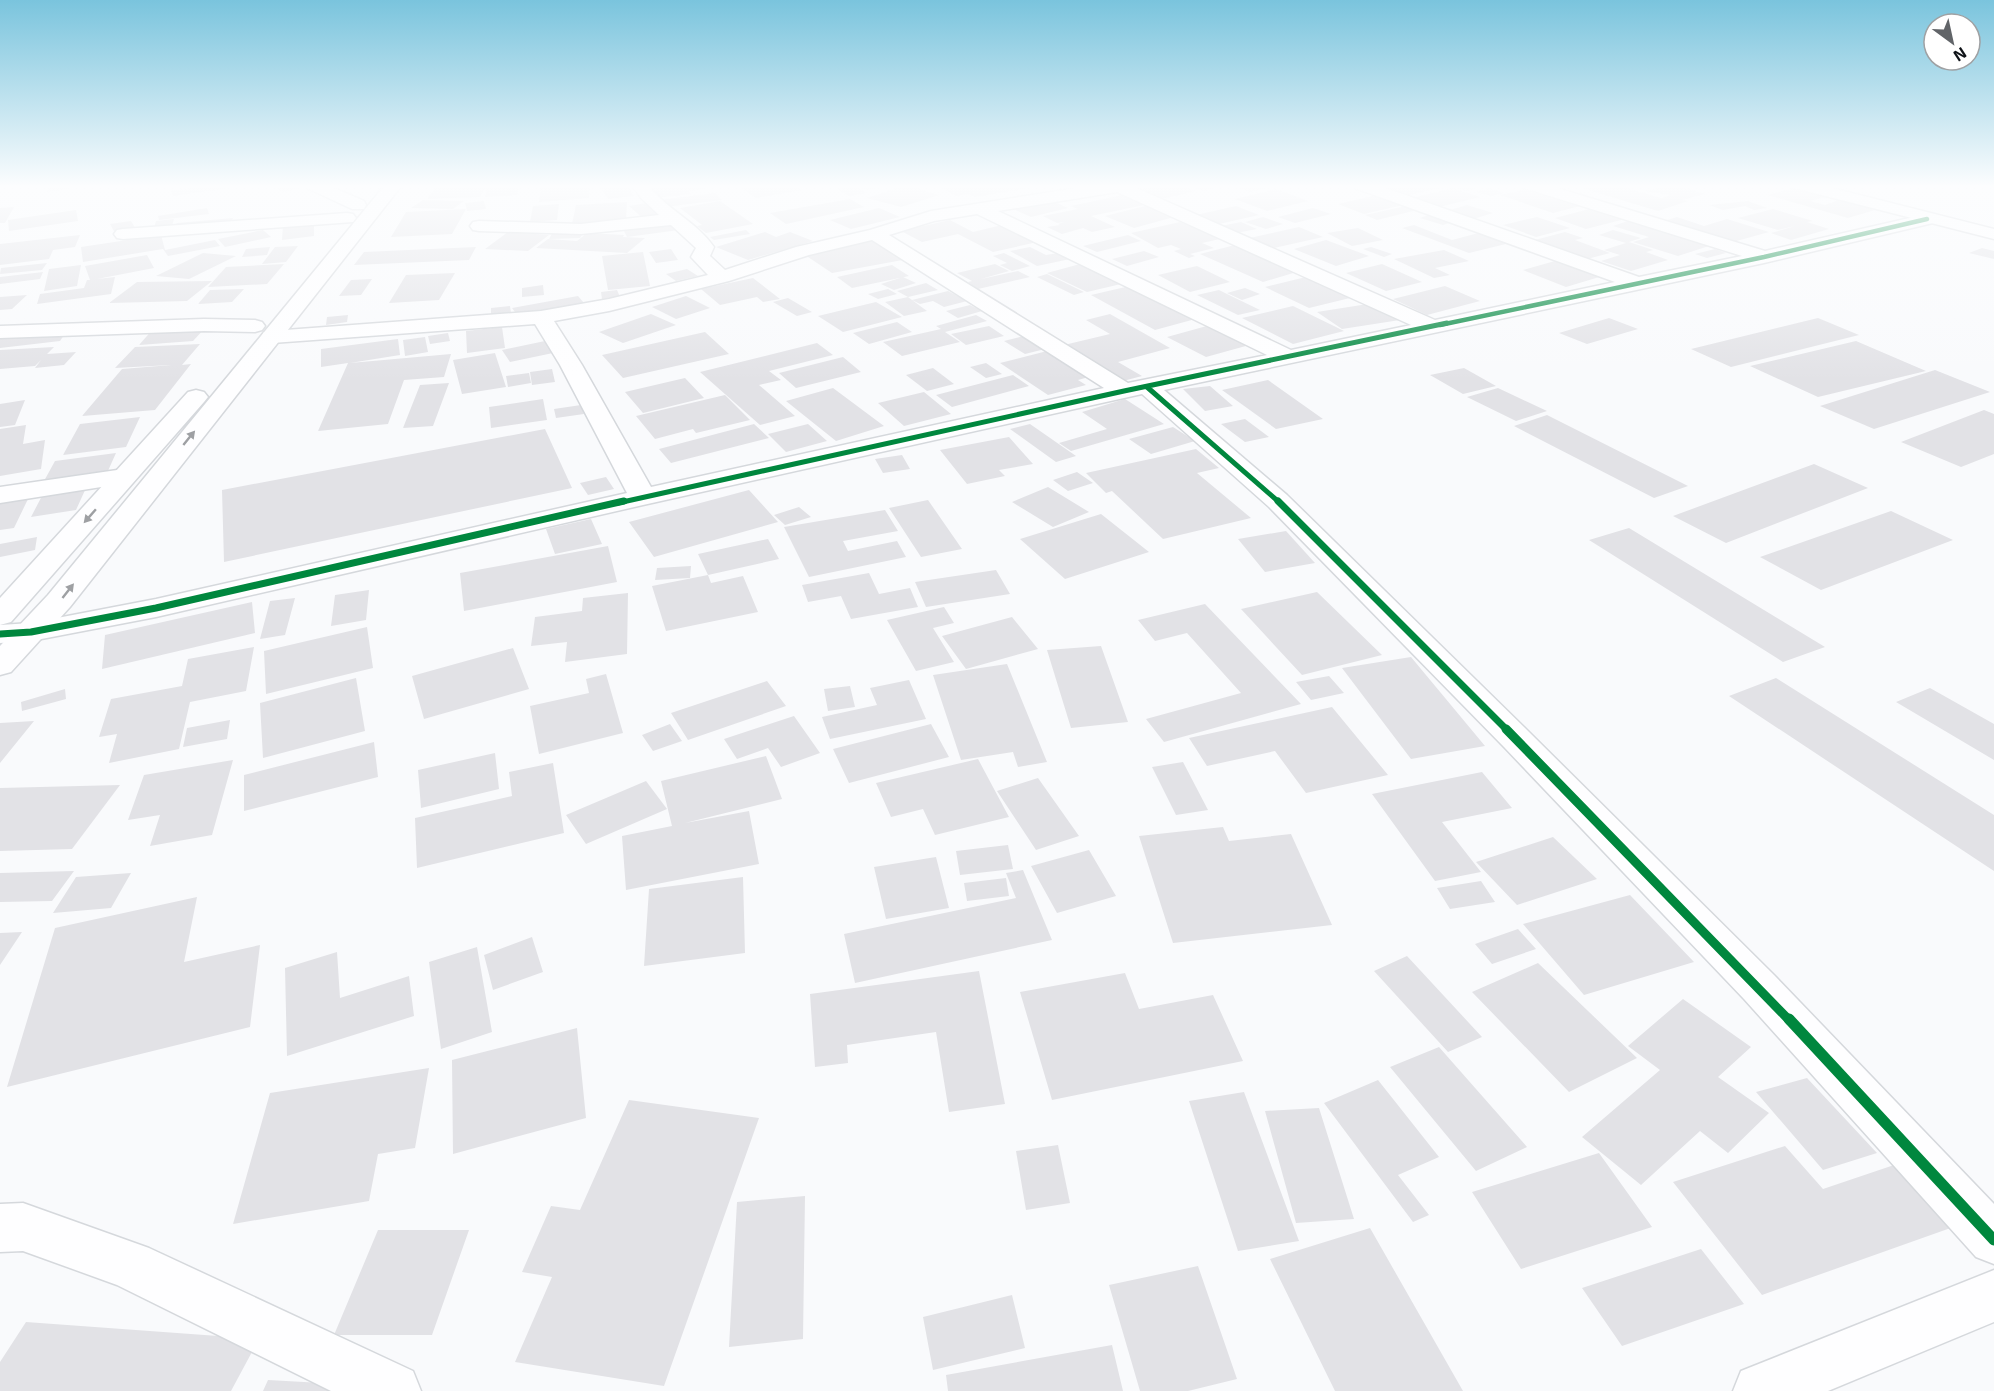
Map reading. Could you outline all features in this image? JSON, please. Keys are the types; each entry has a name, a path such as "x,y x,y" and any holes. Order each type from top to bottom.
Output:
{"street":[{"path":"0,665 59,601 324,250"},
{"path":"0,616 217,373 263,331 336,250"},
{"path":"704,250 700,258 722,277"},
{"path":"0,332 263,331 541,317 609,305 722,277 808,250"},
{"path":"902,250 1135,389 1278,501 1451,673 1759,987 1994,1240"},
{"path":"1066,250 1289,357"},
{"path":"1264,250 1434,327"},
{"path":"1543,250 1636,283"},
{"path":"1741,250 1764,257"},
{"path":"0,634 31,632 156,608 643,497 1135,389 1794,250"},
{"path":"541,317 571,365 643,497"},
{"path":"0,495 124,477"},
{"path":"0,1228 23,1227 131,1266 393,1391"},
{"path":"1761,1391 1994,1296"}],"building":[{"path":"0,250 54,250 49,259 0,265"},
{"path":"81,250 157,250 83,262"},
{"path":"164,250 200,250 168,256"},
{"path":"246,250 269,250 267,255 242,257"},
{"path":"273,250 295,250 286,262 262,264"},
{"path":"474,250 469,260 354,265 364,252"},
{"path":"571,250 631,250 627,253"},
{"path":"672,250 678,260 656,263 649,252"},
{"path":"723,250 783,250 748,260"},
{"path":"829,250 893,250 908,259 832,273 805,255"},
{"path":"1036,250 1046,255 1064,252 1075,258 1037,266 1010,251"},
{"path":"1206,250 1190,254 1195,256 1189,258 1174,251"},
{"path":"1216,250 1247,250 1300,271 1263,282 1200,254"},
{"path":"1296,250 1353,250 1369,256 1336,266"},
{"path":"1365,250 1380,250 1392,254 1384,257"},
{"path":"1444,250 1469,261 1435,268 1450,275 1434,278 1394,259"},
{"path":"1461,250 1482,250 1469,253"},
{"path":"1562,250 1602,250 1610,253 1587,259"},
{"path":"1604,250 1653,250 1646,252 1668,260 1631,271 1601,261 1620,255"},
{"path":"1658,250 1697,250 1678,256"},
{"path":"1711,250 1726,253 1707,258 1695,254"},
{"path":"1977,250 1990,250 1994,251 1994,259 1969,253"},
{"path":"1144,251 1159,257 1127,266 1112,259"},
{"path":"643,252 650,286 608,290 602,256"},
{"path":"203,253 236,256 189,279 156,276"},
{"path":"1004,253 1030,266 1012,271 1000,265 1007,263 993,256"},
{"path":"147,255 154,268 97,279 115,277 111,294 37,304 40,294 84,288 87,280 90,280 85,266"},
{"path":"1562,259 1606,275 1566,287 1523,270"},
{"path":"47,263 42,270 0,274 1,268"},
{"path":"284,264 267,284 208,287 226,267"},
{"path":"995,264 1009,271 981,279 1018,271 1030,277 978,289 968,282 972,281 957,273"},
{"path":"1080,264 1121,284 1087,292 1047,273"},
{"path":"1382,264 1422,282 1386,291 1346,273"},
{"path":"81,265 77,286 44,291 49,269"},
{"path":"892,265 909,276 852,288 837,277"},
{"path":"1197,266 1230,282 1190,292 1158,275"},
{"path":"687,269 698,276 676,281 666,274"},
{"path":"43,272 40,279 0,284 0,277"},
{"path":"455,273 439,300 389,303 406,275"},
{"path":"1047,274 1084,292 1074,295 1037,277"},
{"path":"903,277 916,283 894,290 881,284"},
{"path":"1306,277 1350,298 1309,308 1265,287"},
{"path":"753,278 780,299 763,302 757,297 720,305 701,289"},
{"path":"372,279 361,295 339,296 351,280"},
{"path":"212,281 187,301 109,303 137,282"},
{"path":"926,283 938,290 908,297 897,291"},
{"path":"543,285 544,295 522,297 522,288"},
{"path":"1134,285 1199,318 1155,330 1091,295"},
{"path":"1445,286 1480,301 1427,315 1393,299"},
{"path":"1245,288 1260,294 1242,300 1227,293"},
{"path":"244,289 232,302 198,304 210,290"},
{"path":"888,289 897,294 878,299 868,294"},
{"path":"617,290 620,297 602,299 601,292"},
{"path":"1219,290 1260,310 1238,315 1197,295"},
{"path":"948,291 967,301 944,307 933,301 920,304 912,300"},
{"path":"27,295 12,309 0,310 0,297"},
{"path":"578,296 584,303 518,316 512,308"},
{"path":"686,296 710,308 676,319 652,307"},
{"path":"908,297 927,311 904,316 885,302"},
{"path":"788,298 812,312 797,316 773,302"},
{"path":"876,302 902,317 843,332 818,316"},
{"path":"1374,303 1400,320 1342,329 1317,312"},
{"path":"970,305 982,311 958,318 946,311"},
{"path":"510,306 511,313 491,316 491,308"},
{"path":"1293,306 1344,331 1293,344 1242,318"},
{"path":"651,314 676,325 623,343 599,332"},
{"path":"1110,314 1170,348 1118,362 1142,376 1123,381 1064,345 1110,334 1086,320"},
{"path":"348,315 347,322 326,325 327,317"},
{"path":"976,315 987,321 945,332 960,342 902,356 883,342 941,329 936,326"},
{"path":"1609,318 1638,329 1587,344 1559,333"},
{"path":"1818,318 1859,335 1731,367 1691,349"},
{"path":"897,322 912,332 869,344 853,333"},
{"path":"1214,324 1253,344 1206,357 1167,337"},
{"path":"207,326 193,341 139,345 154,328"},
{"path":"989,326 1004,336 966,345 951,334"},
{"path":"502,327 505,348 467,353 466,331"},
{"path":"66,332 60,341 0,348 0,339"},
{"path":"705,332 729,354 623,378 602,355"},
{"path":"448,333 450,341 430,344 428,336"},
{"path":"1024,336 1045,349 1025,354 1004,341"},
{"path":"425,337 428,352 405,356 403,340"},
{"path":"398,339 400,355 350,363 451,354 444,377 404,380 388,424 318,431 348,363 321,367 321,349"},
{"path":"545,341 553,353 510,362 502,350"},
{"path":"1856,341 1926,371 1818,397 1750,366"},
{"path":"817,343 833,355 769,371 781,380 759,385 795,416 760,425 700,372"},
{"path":"200,344 182,365 191,364 155,410 82,416 122,369 171,365 115,368 135,347"},
{"path":"54,347 47,354 76,352 64,365 35,368 41,360 35,366 0,369 0,350"},
{"path":"1051,350 1092,376 1078,380 1086,385 1048,395 1000,363"},
{"path":"495,353 506,387 462,394 453,360"},
{"path":"843,357 861,372 796,388 779,373"},
{"path":"986,363 1002,374 986,378 970,367"},
{"path":"933,368 954,384 927,391 906,375"},
{"path":"1464,368 1496,386 1463,394 1430,375"},
{"path":"552,369 555,382 532,385 530,372"},
{"path":"1935,370 1990,392 1874,429 1820,406"},
{"path":"529,373 531,383 508,387 506,376"},
{"path":"1013,375 1029,386 952,407 936,395"},
{"path":"685,378 704,398 643,413 625,392"},
{"path":"1268,380 1323,419 1276,429 1222,390"},
{"path":"449,383 433,426 403,428 420,385"},
{"path":"1210,386 1233,406 1205,411 1183,389"},
{"path":"833,388 884,426 836,441 786,401"},
{"path":"1498,388 1547,411 1516,421 1467,397"},
{"path":"924,392 951,414 904,426 878,403"},
{"path":"725,395 750,420 696,433 693,429 655,439 636,416"},
{"path":"543,399 547,420 491,428 489,407"},
{"path":"1125,399 1164,424 1071,451 1059,443 1107,429 1082,412"},
{"path":"25,400 15,425 0,427 0,404"},
{"path":"581,405 584,414 556,418 554,409"},
{"path":"1984,410 1994,414 1994,454 1961,467 1901,442"},
{"path":"1547,415 1688,486 1654,498 1514,426"},
{"path":"140,417 126,447 63,455 80,424"},
{"path":"1245,419 1269,437 1245,442 1221,424"},
{"path":"754,424 769,438 671,463 659,449"},
{"path":"808,424 827,441 786,452 768,434"},
{"path":"1030,424 1076,456 1056,462 1010,429"},
{"path":"26,425 23,444 45,440 41,469 0,476 0,429"},
{"path":"1173,427 1195,441 1151,454 1129,439"},
{"path":"545,429 572,488 224,562 222,490"},
{"path":"1009,437 1033,464 999,470 1005,476 967,484 940,450"},
{"path":"1196,449 1219,468 1197,473 1251,518 1163,539 1112,491 1106,493 1086,473"},
{"path":"116,453 107,473 44,481 55,461"},
{"path":"902,455 910,469 883,473 875,459"},
{"path":"1814,464 1868,488 1726,543 1673,516"},
{"path":"1077,472 1093,483 1068,491 1053,480"},
{"path":"606,477 614,489 588,495 580,483"},
{"path":"1048,487 1089,512 1053,527 1012,502"},
{"path":"86,488 76,510 31,517 43,494"},
{"path":"749,490 778,522 654,557 629,522"},
{"path":"28,499 14,528 0,530 0,503"},
{"path":"928,500 962,549 921,557 889,508"},
{"path":"799,507 811,517 785,525 774,515"},
{"path":"885,510 898,531 843,541 848,551 897,541 906,557 809,577 784,527"},
{"path":"1891,511 1953,540 1821,590 1760,557"},
{"path":"1101,514 1149,552 1065,579 1020,539"},
{"path":"591,519 602,544 555,554 546,529"},
{"path":"1629,528 1825,647 1783,662 1589,540"},
{"path":"1286,531 1315,563 1265,572 1238,539"},
{"path":"37,537 35,550 0,557 0,544"},
{"path":"768,539 779,559 708,575 698,554"},
{"path":"608,546 617,582 464,611 460,573"},
{"path":"691,566 690,578 655,580 657,568"},
{"path":"996,570 1010,594 926,607 915,582"},
{"path":"869,573 879,594 910,588 918,607 851,619 841,596 808,602 802,585"},
{"path":"708,575 711,583 743,576 758,612 666,631 652,586"},
{"path":"369,590 366,620 331,626 335,595"},
{"path":"1317,592 1382,655 1302,675 1241,609"},
{"path":"628,593 627,654 565,662 567,642 531,646 535,617 582,611 583,598"},
{"path":"295,598 285,635 260,639 270,601"},
{"path":"252,602 255,633 102,669 105,635"},
{"path":"1205,604 1301,704 1164,742 1146,719 1241,693 1187,633 1155,641 1138,620"},
{"path":"944,607 954,623 933,628 954,662 916,671 887,620"},
{"path":"1012,617 1038,649 966,669 942,636"},
{"path":"367,627 373,668 266,694 264,651"},
{"path":"1101,646 1128,722 1071,728 1047,650"},
{"path":"254,647 246,691 190,702 179,749 109,763 117,734 99,737 111,699 182,686 188,659"},
{"path":"513,648 529,689 424,719 412,676"},
{"path":"1411,657 1485,746 1411,759 1342,668"},
{"path":"1007,664 1047,762 1018,767 1013,752 961,760 933,675"},
{"path":"606,674 623,733 539,754 530,706 589,693 586,679"},
{"path":"1329,676 1344,693 1311,700 1296,682"},
{"path":"356,678 365,731 263,758 260,703"},
{"path":"1776,678 1994,815 1994,871 1729,696"},
{"path":"909,680 926,719 830,739 822,717 877,705 870,688"},
{"path":"767,681 786,706 688,740 671,713"},
{"path":"850,686 855,707 828,711 824,689"},
{"path":"1930,688 1994,724 1994,760 1896,702"},
{"path":"65,689 66,699 22,711 21,702"},
{"path":"1332,707 1388,775 1306,793 1275,751 1207,766 1189,738"},
{"path":"794,716 820,753 781,767 768,748 737,759 724,739"},
{"path":"230,720 227,739 183,747 187,728"},
{"path":"34,721 0,763 0,723"},
{"path":"670,724 682,741 653,751 642,735"},
{"path":"931,724 949,757 849,783 833,749"},
{"path":"374,742 378,777 244,811 244,775"},
{"path":"495,753 499,789 421,808 418,770"},
{"path":"766,756 782,799 685,823 749,811 759,864 626,890 622,836 672,826 661,781"},
{"path":"978,759 1009,817 935,835 923,809 891,817 876,783"},
{"path":"233,760 212,835 150,846 160,815 128,820 144,775"},
{"path":"1183,762 1208,810 1176,815 1152,767"},
{"path":"553,763 564,833 417,868 415,818 512,796 509,772"},
{"path":"1482,772 1512,808 1442,822 1481,872 1435,881 1372,794"},
{"path":"1038,778 1079,836 1036,850 997,791"},
{"path":"646,781 667,809 586,844 566,815"},
{"path":"120,785 72,849 0,851 0,788"},
{"path":"1223,827 1229,841 1291,834 1332,925 1173,943 1139,836"},
{"path":"1553,837 1597,879 1517,905 1476,862"},
{"path":"1008,845 1013,869 960,875 956,851"},
{"path":"1089,850 1116,896 1057,913 1031,866"},
{"path":"936,857 949,908 886,919 874,867"},
{"path":"1023,870 1052,940 855,983 844,934 1016,898 1006,873"},
{"path":"74,871 52,901 0,902 0,873"},
{"path":"131,873 111,908 53,913 76,877"},
{"path":"743,877 745,953 644,966 649,889"},
{"path":"1006,878 1009,896 967,901 964,883"},
{"path":"1481,881 1495,902 1450,909 1437,888"},
{"path":"1630,895 1694,962 1584,995 1523,924"},
{"path":"197,897 184,962 260,945 250,1027 7,1087 55,928"},
{"path":"1518,929 1536,949 1492,964 1475,944"},
{"path":"22,932 0,965 0,933"},
{"path":"532,937 543,972 493,990 484,955"},
{"path":"477,947 492,1032 441,1049 429,962"},
{"path":"337,952 340,998 409,976 414,1016 287,1056 285,968"},
{"path":"1407,956 1482,1037 1448,1052 1374,971"},
{"path":"1538,963 1637,1058 1569,1092 1472,992"},
{"path":"979,971 1005,1104 949,1112 936,1032 847,1045 848,1063 815,1067 810,994"},
{"path":"1125,973 1139,1009 1213,995 1243,1061 1052,1100 1020,992"},
{"path":"1683,999 1751,1047 1718,1077 1769,1113 1728,1153 1700,1131 1641,1185 1582,1137 1660,1070 1628,1046"},
{"path":"577,1028 586,1118 453,1154 452,1060"},
{"path":"1439,1047 1527,1147 1476,1171 1390,1067"},
{"path":"429,1068 415,1148 378,1154 369,1201 233,1224 270,1093"},
{"path":"1807,1078 1877,1153 1823,1170 1756,1092"},
{"path":"1378,1080 1439,1157 1398,1175 1429,1215 1413,1222 1324,1103"},
{"path":"1244,1092 1299,1241 1238,1251 1189,1101"},
{"path":"629,1100 759,1118 664,1386 515,1362 552,1277 522,1272 551,1206 580,1210"},
{"path":"1319,1108 1354,1219 1296,1223 1265,1111"},
{"path":"1058,1145 1070,1203 1026,1210 1016,1151"},
{"path":"1785,1146 1823,1189 1900,1163 1959,1225 1762,1295 1673,1182"},
{"path":"1599,1153 1652,1227 1521,1269 1472,1192"},
{"path":"805,1196 803,1339 729,1347 737,1202"},
{"path":"1370,1228 1463,1391 1335,1391 1270,1259"},
{"path":"378,1230 469,1230 432,1335 334,1335"},
{"path":"1701,1249 1744,1304 1622,1346 1582,1288"},
{"path":"1198,1266 1237,1379 1188,1391 1140,1391 1109,1285"},
{"path":"1012,1295 1025,1348 933,1370 923,1317"},
{"path":"26,1322 259,1339 231,1391 0,1391 0,1362"},
{"path":"1112,1345 1123,1391 948,1391 946,1375"},
{"path":"268,1380 376,1386 374,1391 263,1391"}],"cycle path":[{"path":"0,634 31,632 156,608 1124,391 1794,250"},
{"path":"1147,387 1278,501 1516,739 1759,987 1994,1240"}]}
